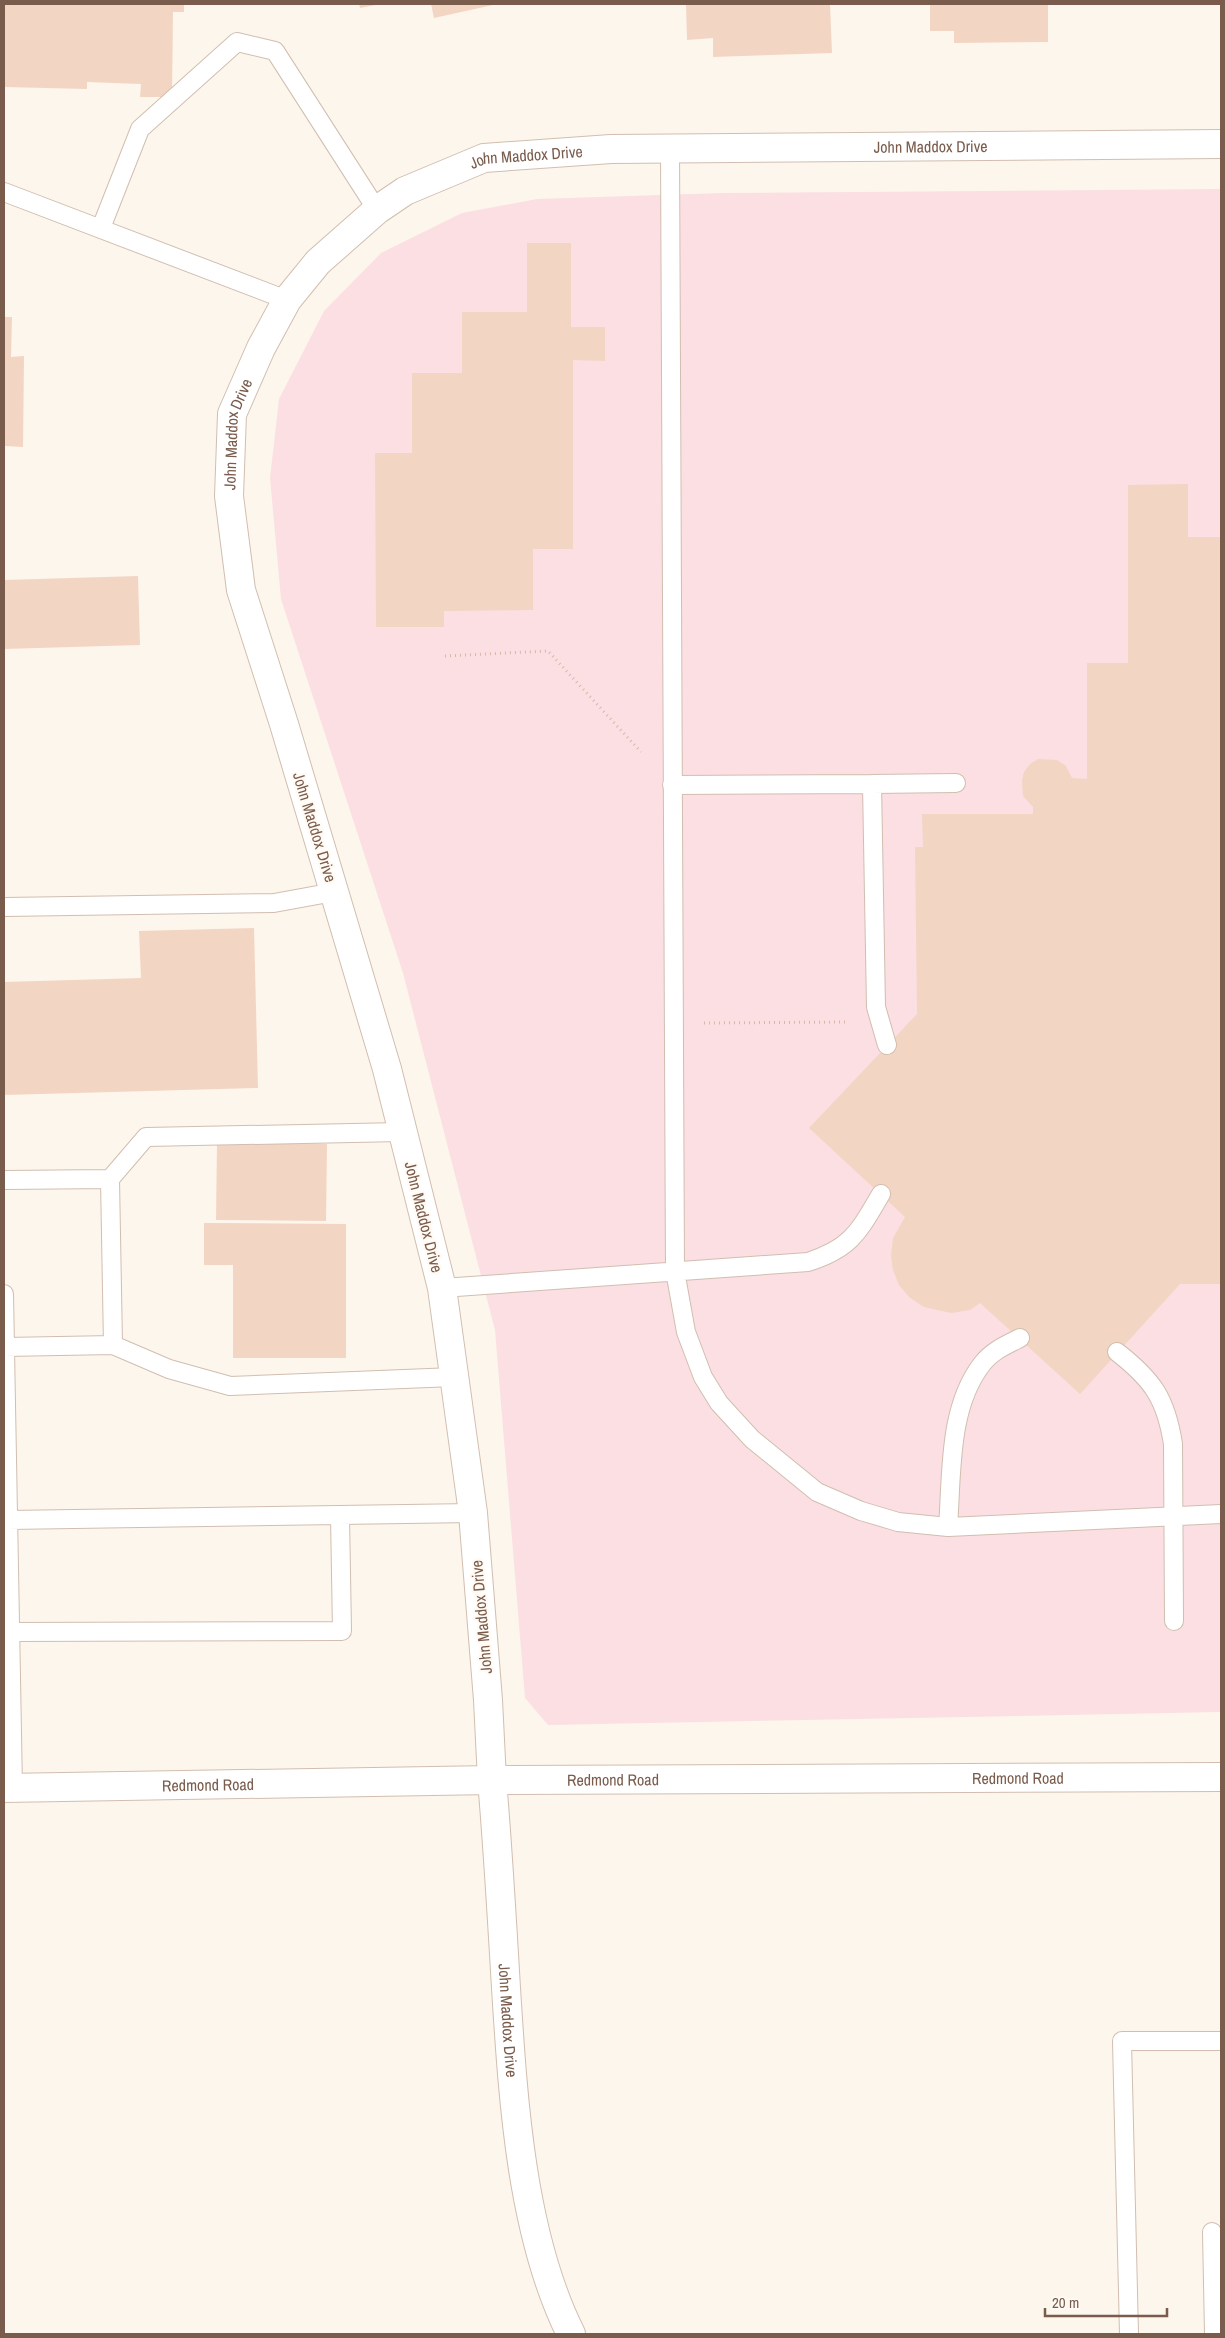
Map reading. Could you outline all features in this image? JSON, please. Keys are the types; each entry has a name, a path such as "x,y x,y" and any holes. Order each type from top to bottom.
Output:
{"street":[{"name":"John Maddox Drive","path":"571,2334 555,2302 530,2208 513,2098 499,1860 473,1513 442,1288 387,1069 241,590 230,496 232,414 261,348 287,300 318,262 377,210 405,191 484,158 611,149 1221,144"},
{"name":"Redmond Road","path":"8,1788 492,1780 1221,1777"}],"lane":[{"path":"100,228 140,129 237,42 275,51 377,210"},
{"path":"670,148 675,1271 686,1332 703,1377 719,1403 752,1439 817,1492 861,1511 898,1522 948,1527 1221,1514"},
{"path":"4,192 287,300"},
{"path":"672,785 956,783"},
{"path":"872,784 876,1006 887,1045"},
{"path":"4,907 274,903 334,892"},
{"path":"113,1345 110,1179 146,1137 402,1132"},
{"path":"4,1180 110,1179"},
{"path":"442,1288 675,1271 781,1266 808,1262 831,1255 844,1246 858,1232 881,1194"},
{"path":"4,1294 10,1632 8,1788"},
{"path":"948,1527 955,1436 968,1387 983,1363 995,1351 1020,1338"},
{"path":"5,1347 113,1345 169,1369 230,1386 454,1377"},
{"path":"1117,1352 1136,1366 1157,1391 1169,1416 1174,1444 1174,1621"},
{"path":"8,1520 473,1513"},
{"path":"10,1632 342,1631 340,1516"},
{"path":"1129,2334 1122,2041 1221,2041"},
{"path":"1212,2232 1214,2334"}],"path":[{"path":"445,656 548,651 672,785"},
{"path":"674,1024 881,1022"}],"shaded area":[{"path":"1221,189 1221,1712 548,1725 525,1698 495,1330 403,973 281,599 270,478 279,399 324,311 381,253 462,213 537,199 723,193"}],"building":[{"path":"4,4 184,4 184,12 173,12 172,97 140,97 141,84 87,82 87,89 4,87"},
{"path":"359,4 376,4 376,5 360,8"},
{"path":"431,4 493,4 493,5 434,18"},
{"path":"686,4 830,4 832,53 713,57 713,38 687,40"},
{"path":"930,4 1048,4 1048,42 954,43 954,31 930,31"},
{"path":"527,243 571,243 571,327 605,327 605,361 573,360 573,549 533,549 533,610 444,611 444,627 376,627 375,453 412,453 412,373 462,373 462,312 527,312"},
{"path":"4,317 12,317 11,357 24,356 23,447 4,446"},
{"path":"1188,484 1188,537 1221,537 1221,1284 1180,1284 1080,1394 980,1303 970,1310 951,1313 924,1307 909,1297 899,1285 893,1270 891,1256 893,1238 905,1217 809,1128 917,1014 915,847 923,847 922,814 1033,814 1033,807 1023,796 1022,781 1024,772 1030,764 1038,759 1057,760 1066,766 1072,778 1087,779 1087,663 1128,663 1128,485"},
{"path":"138,576 140,645 4,649 4,580"},
{"path":"254,928 258,1088 4,1095 4,982 141,978 139,931"},
{"path":"217,1143 327,1144 326,1221 216,1220"},
{"path":"204,1223 346,1224 346,1358 233,1358 233,1265 204,1265"}]}
